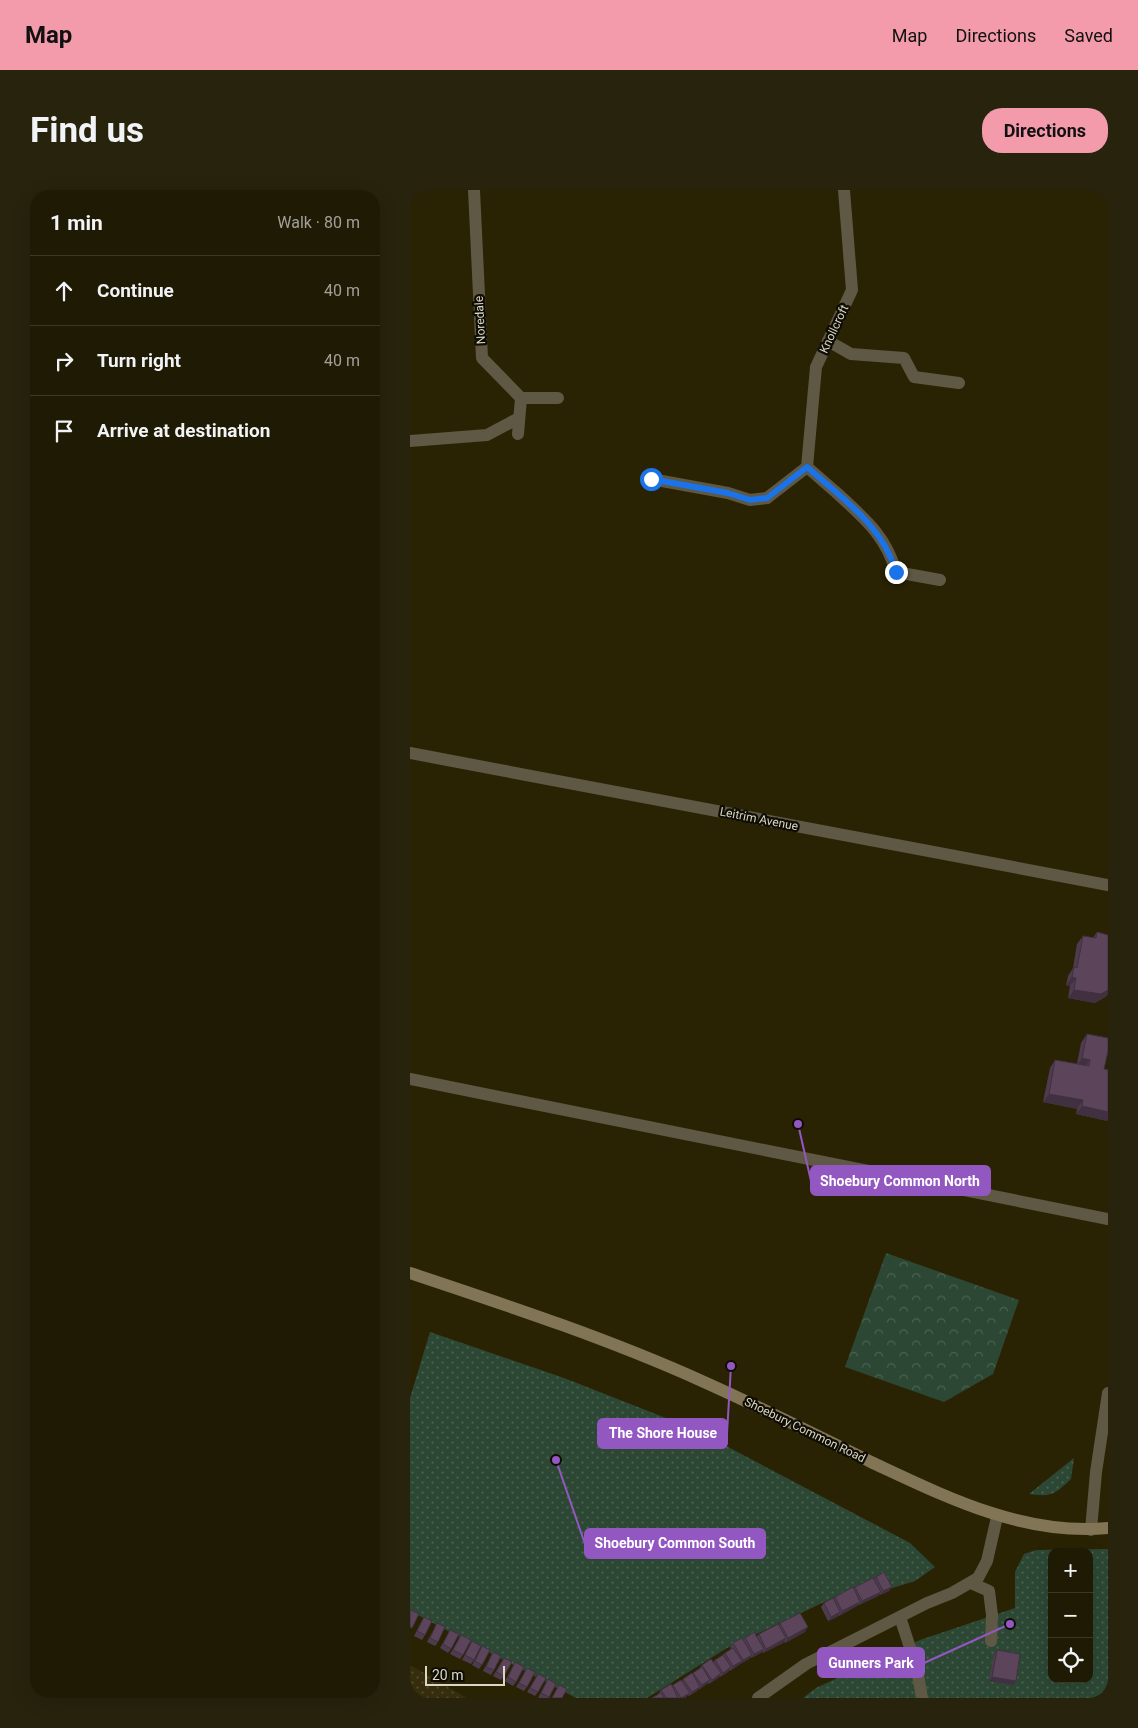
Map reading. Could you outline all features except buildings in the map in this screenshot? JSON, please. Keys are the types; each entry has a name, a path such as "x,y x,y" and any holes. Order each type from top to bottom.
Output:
{"main road":[{"name":"Shoebury Common Road","path":"410,1273 524,1310 703,1382 924,1487 997,1517 1042,1527 1092,1530 1108,1528"}],"street":[{"name":"Noredale","path":"474,190 482,358 521,398"},
{"name":"Knollcroft","path":"807,467 816,368 852,290 844,190"},
{"path":"828,341 851,354 904,358 914,377 959,384"},
{"path":"518,434 521,398 558,398"},
{"path":"410,441 487,435 519,418"},
{"path":"651,479 728,493 750,500 767,498 807,467 873,526 891,553 896,572 940,580"},
{"name":"Leitrim Avenue","path":"410,753 1108,885"},
{"path":"410,1079 1108,1219"},
{"path":"1092,1530 1096,1472 1108,1393"},
{"path":"758,1698 806,1664 978,1578 987,1561 997,1517"},
{"path":"970,1583 988,1591 992,1615 991,1641"},
{"path":"900,1616 917,1669 922,1698"}],"green space":[{"path":"886,1253 1019,1300 993,1374 944,1402 845,1367"},
{"path":"430,1332 564,1378 694,1429 910,1543 935,1567 915,1581 889,1589 881,1575 727,1648 647,1698 576,1698 410,1611 410,1398"},
{"path":"1074,1458 1071,1479 1060,1489 1048,1495 1029,1494"},
{"path":"1093,1549 1108,1549 1108,1698 803,1698 816,1688 920,1640 1015,1608 1015,1572 1024,1554 1036,1550 1048,1550 1048,1683 1093,1683"}],"sand":[{"path":"410,1665 467,1698 410,1698"}],"place":[{"name":"Shoebury Common North","path":"798,1124"},
{"name":"The Shore House","path":"731,1366"},
{"name":"Shoebury Common South","path":"556,1460"},
{"name":"Gunners Park","path":"1010,1624"}],"route":[{"path":"651,479 728,493 750,500 767,498 807,467 873,526 891,553 896,572"}]}
